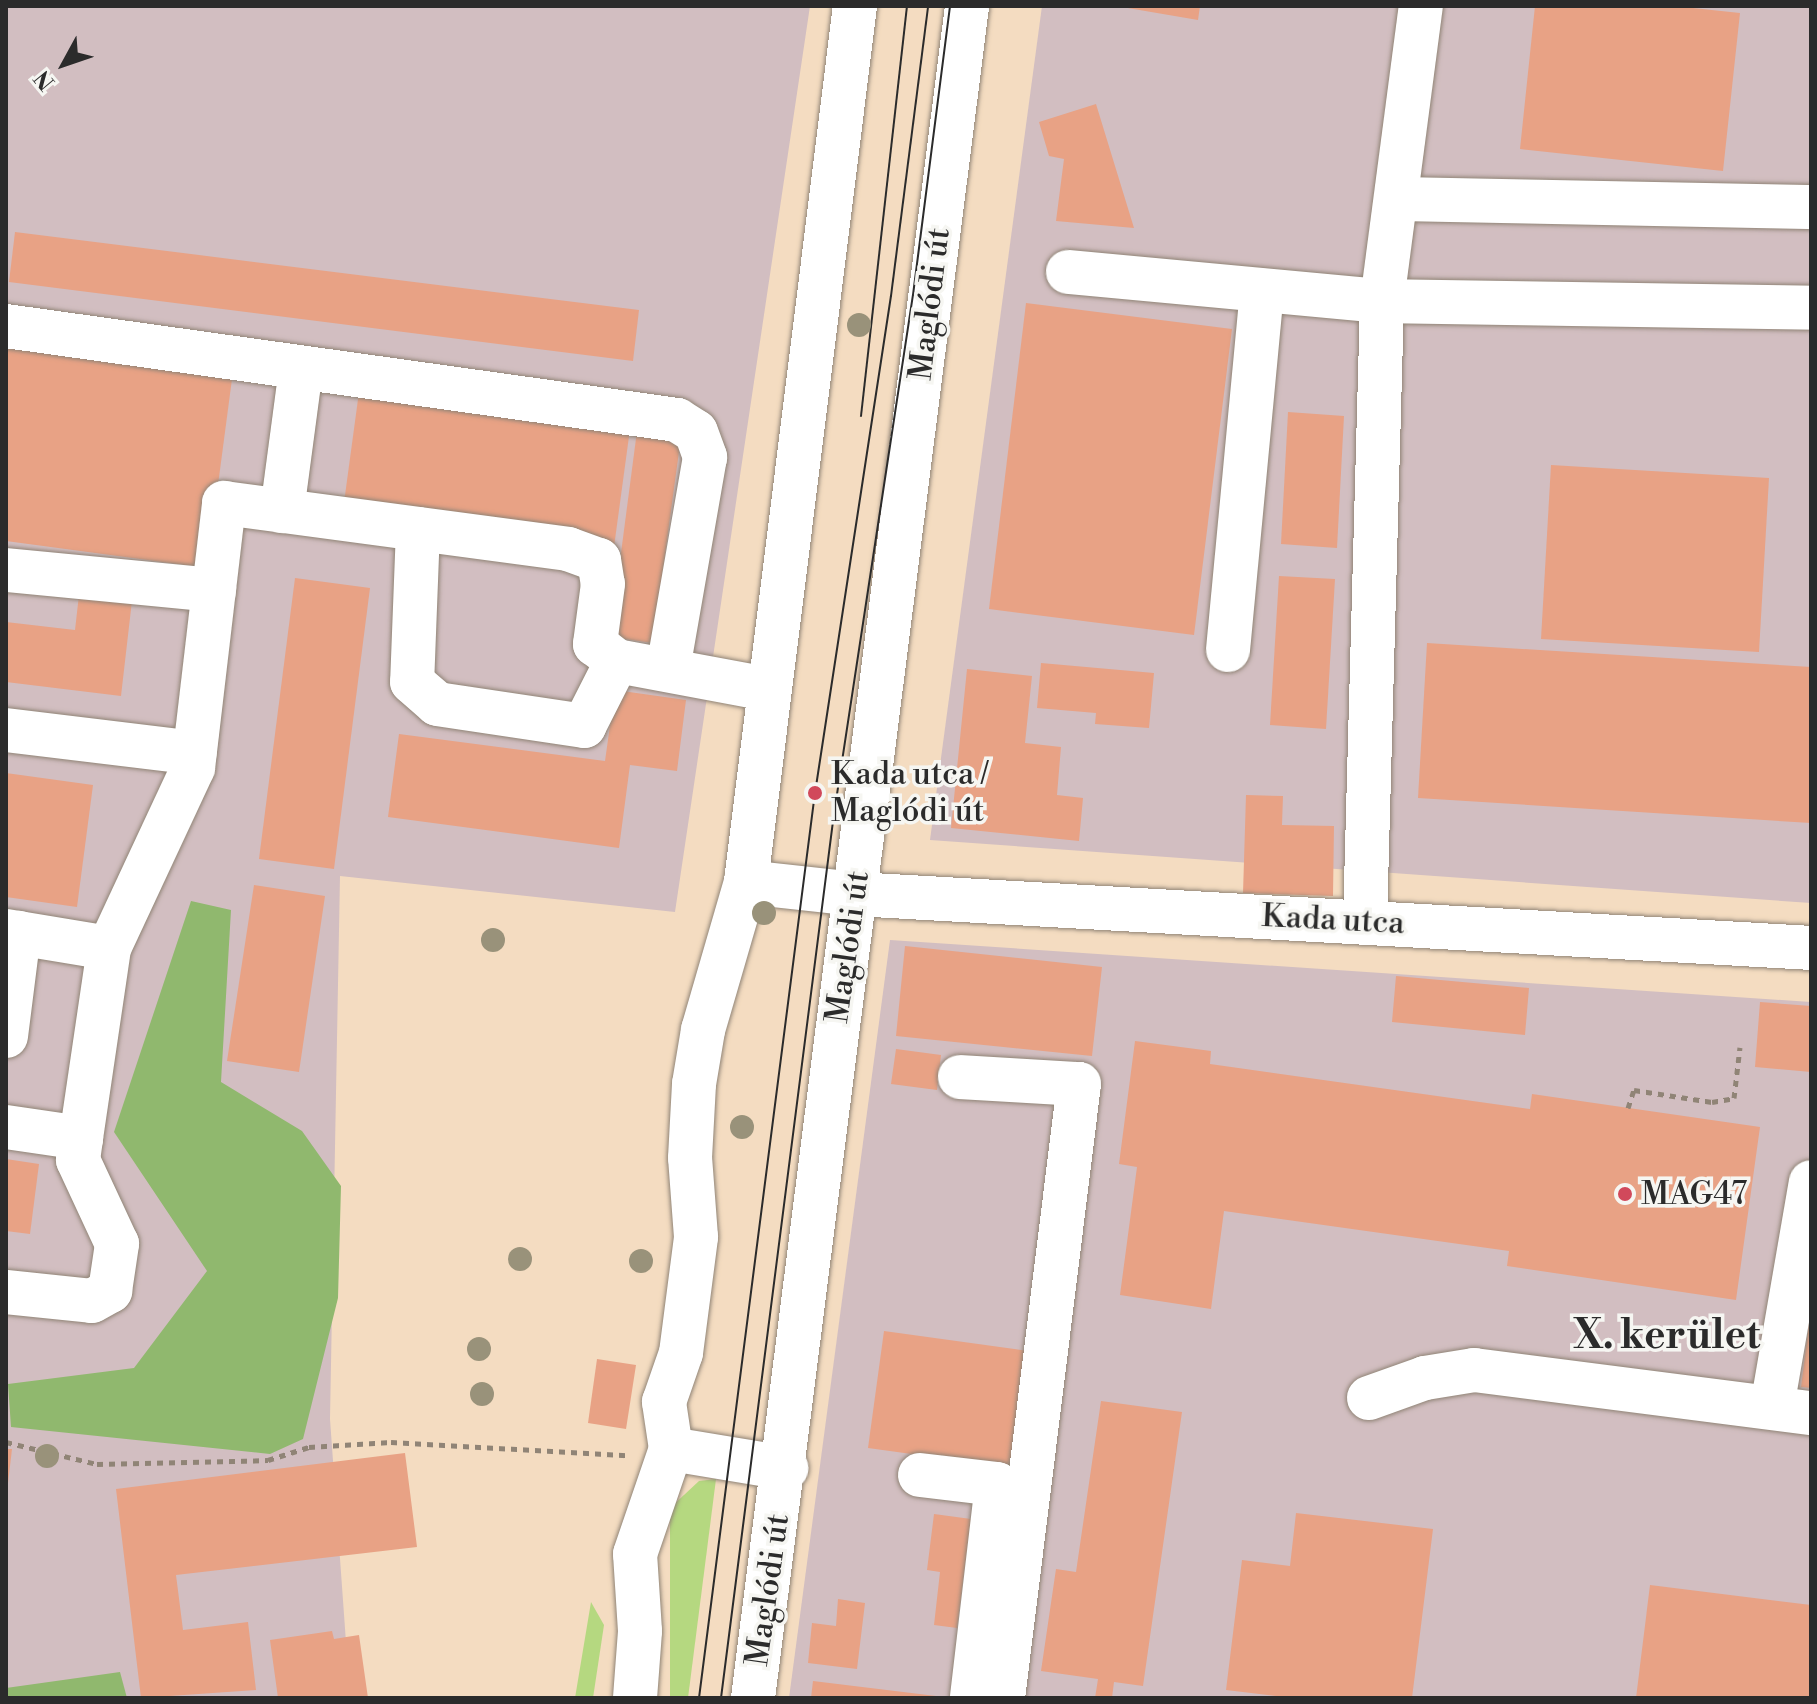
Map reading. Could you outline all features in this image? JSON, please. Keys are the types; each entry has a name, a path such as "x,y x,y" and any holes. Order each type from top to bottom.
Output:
{"street":[{"path":"635,1698 640,1631 635,1554 671,1449 664,1402 681,1353 696,1237 690,1158 694,1084 703,1030 746,882 766,689 855,6"},
{"name":"Maglódi út","path":"753,1698 786,1468 967,6"},
{"path":"1365,922 1382,301 1421,6"},
{"path":"1396,199 1811,207"},
{"path":"1068,272 1382,301 1811,308"},
{"path":"1228,650 1262,291"},
{"path":"6,326 677,420 696,432 705,457 668,670"},
{"path":"282,511 301,369"},
{"path":"6,1292 92,1301 110,1291 117,1244 78,1160 81,1138 109,948 193,768 224,503 568,549 599,560 603,584 595,644 617,661 766,689"},
{"path":"418,529 412,682 437,704 584,726 617,661"},
{"path":"6,570 214,590"},
{"path":"6,730 195,753"},
{"name":"Kada utca","path":"746,882 855,894 1811,948"},
{"path":"6,1036 13,932 109,948"},
{"path":"960,1077 1079,1084 1003,1698"},
{"path":"6,1127 81,1138"},
{"path":"1369,1398 1425,1378 1474,1370 1792,1410 1811,1182"},
{"path":"671,1449 786,1468"},
{"path":"920,1475 997,1484 972,1698"}],"path":[{"path":"1628,1108 1634,1090 1712,1102 1734,1098 1740,1047"},
{"path":"6,1442 97,1464 268,1460 309,1447 391,1442 613,1457 671,1449"}],"shaded area":[{"path":"6,6 810,6 675,912 340,876 330,1419 350,1698 6,1698"},
{"path":"1042,6 1811,6 1811,903 930,840"},
{"path":"890,940 1811,1002 1811,1698 789,1698"}],"green space":[{"path":"191,901 231,910 221,1082 302,1131 341,1186 338,1298 303,1439 270,1454 11,1427 8,1384 134,1368 207,1271 114,1132"},
{"path":"716,1479 688,1698 670,1698 670,1508 699,1481"},
{"path":"591,1602 604,1625 593,1698 575,1698"},
{"path":"120,1672 127,1698 6,1698 6,1688"}],"building":[{"path":"1116,6 1200,6 1198,20"},
{"path":"1535,6 1674,6 1740,13 1723,171 1520,149"},
{"path":"1096,104 1134,228 1056,221 1064,159 1049,156 1039,122"},
{"path":"15,232 639,310 633,361 9,282"},
{"path":"1026,303 1232,329 1194,635 989,609"},
{"path":"6,348 232,379 207,568 6,541"},
{"path":"359,392 630,429 614,547 343,510"},
{"path":"1288,412 1344,416 1337,548 1281,544"},
{"path":"637,431 681,437 653,643 610,637"},
{"path":"1551,465 1769,478 1759,652 1541,639"},
{"path":"1279,576 1335,579 1326,729 1270,725"},
{"path":"295,578 370,588 334,869 259,859"},
{"path":"80,586 133,592 121,696 6,682 6,622 75,630"},
{"path":"1427,643 1811,667 1811,823 1418,798"},
{"path":"1041,663 1154,673 1149,728 1095,724 1096,713 1037,708"},
{"path":"967,669 1032,676 1025,743 1061,747 1057,795 1083,798 1079,841 951,828"},
{"path":"615,690 686,700 677,771 630,765 619,848 388,817 399,734 605,761"},
{"path":"6,773 93,785 77,907 6,897"},
{"path":"1246,795 1283,796 1282,825 1334,826 1333,896 1243,893"},
{"path":"254,885 325,896 299,1072 227,1061"},
{"path":"905,946 1102,967 1092,1056 896,1036"},
{"path":"1396,976 1529,988 1525,1035 1392,1022"},
{"path":"1760,1002 1811,1006 1811,1072 1755,1067"},
{"path":"1135,1041 1211,1051 1210,1064 1530,1109 1532,1094 1760,1127 1736,1300 1507,1266 1509,1251 1224,1211 1211,1309 1120,1295 1137,1167 1119,1164"},
{"path":"896,1049 941,1055 937,1090 891,1084"},
{"path":"6,1159 39,1164 30,1234 6,1231"},
{"path":"1811,1323 1811,1388 1801,1387"},
{"path":"884,1331 1028,1351 1013,1468 868,1448"},
{"path":"597,1359 636,1365 626,1429 588,1423"},
{"path":"1101,1401 1182,1412 1143,1686 1114,1682 1112,1698 1095,1698 1098,1679 1041,1671 1056,1569 1076,1572"},
{"path":"6,1449 12,1449 8,1483 6,1483"},
{"path":"405,1453 417,1547 176,1575 183,1630 248,1622 256,1690 141,1698 116,1489"},
{"path":"1296,1513 1433,1529 1412,1698 1292,1698 1226,1690 1242,1560 1290,1566"},
{"path":"934,1514 971,1519 957,1628 934,1625 940,1572 927,1570"},
{"path":"1650,1585 1811,1605 1811,1698 1636,1698"},
{"path":"838,1599 865,1603 857,1669 808,1663 812,1623 836,1626"},
{"path":"332,1631 334,1639 359,1635 368,1698 278,1698 270,1640"},
{"path":"813,1681 936,1696 936,1698 811,1698"}],"tram line":[{"path":"861,416 907,6"},
{"path":"699,1698 815,793 891,296 928,6"},
{"path":"721,1698 834,814 913,295 950,6"}],"place":[{"name":"Kada utca / Maglódi út","path":"815,793"},
{"name":"MAG47","path":"1625,1194"}],"district":[{"name":"X. kerület","path":"1667,1336"}]}
